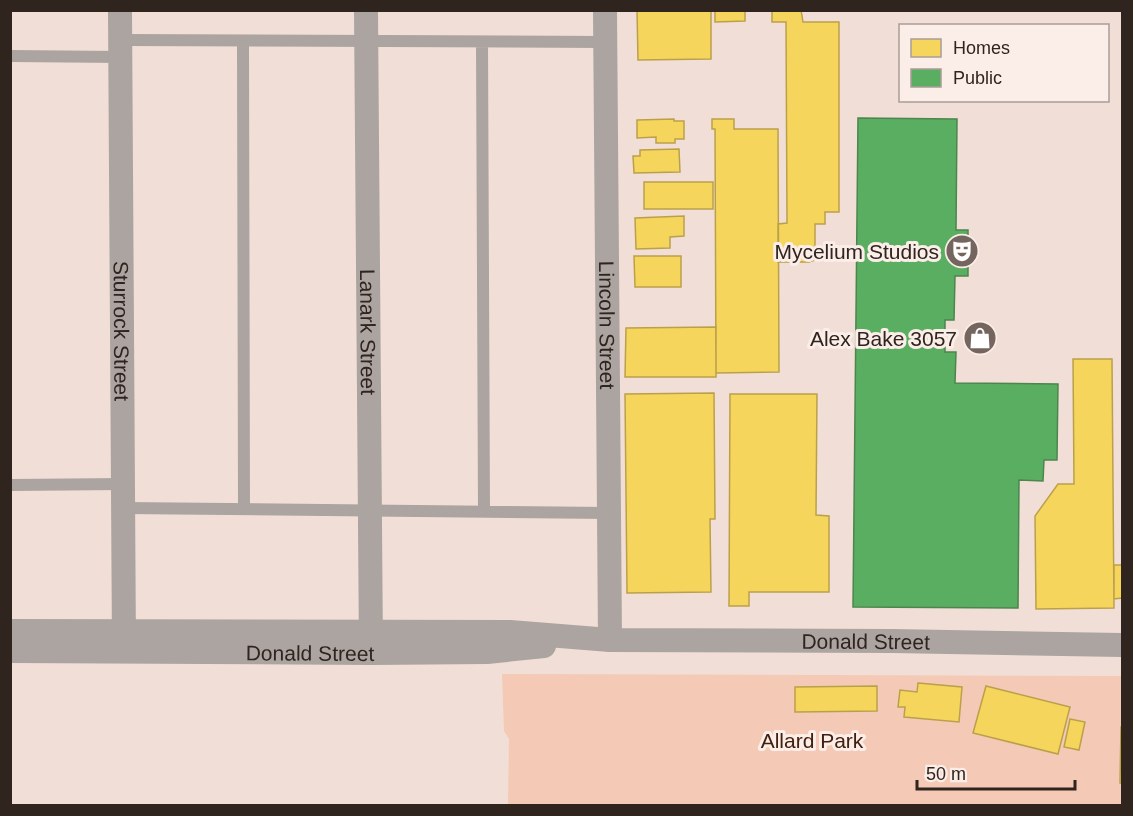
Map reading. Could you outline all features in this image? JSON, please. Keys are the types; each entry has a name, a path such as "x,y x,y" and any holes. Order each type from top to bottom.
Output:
{"street":[{"name":"Sturrock Street","path":"120,10 124,641"},
{"name":"Lanark Street","path":"366,10 370,642"},
{"name":"Lincoln Street","path":"605,10 609,640"},
{"name":"Donald Street","path":"10,631 124,641 370,642 487,652 609,640 1122,645"},
{"name":"Donald Street","path":"10,651 124,641"}],"lane":[{"path":"243,42 244,509"},
{"path":"10,56 243,42 605,42"},
{"path":"482,42 483,511"},
{"path":"10,485 123,484"},
{"path":"123,508 608,513"}],"green space":[{"name":"Allard Park","path":"502,674 1122,676 1122,805 508,805 509,739 504,731"}],"building: Homes":[{"path":"637,10 711,10 711,59 638,60"},
{"path":"715,10 745,10 745,21 715,22"},
{"path":"772,10 801,10 803,22 839,22 839,212 825,212 825,224 815,224 815,260 809,262 778,262 778,224 787,223 786,22 772,22"},
{"path":"674,119 674,121 684,121 684,139 675,139 675,143 656,143 656,137 637,138 637,120"},
{"path":"712,119 734,119 734,129 778,129 779,372 716,373 715,129 712,129"},
{"path":"679,149 680,172 634,173 633,156 640,156 640,150"},
{"path":"644,182 713,182 713,209 644,209"},
{"path":"684,216 684,236 670,237 670,248 636,249 635,218"},
{"path":"634,256 681,256 681,287 635,287"},
{"path":"716,327 716,377 625,377 626,328"},
{"path":"1073,359 1112,359 1114,608 1036,609 1035,516 1058,484 1074,484"},
{"path":"714,393 715,519 710,519 711,592 627,593 625,394"},
{"path":"730,394 817,394 816,515 829,516 829,592 749,592 749,606 729,606"},
{"path":"1114,565 1122,565 1122,598 1114,599"},
{"path":"918,683 962,687 959,722 904,717 905,707 898,707 900,690 917,692"},
{"path":"877,686 877,711 795,712 795,687"},
{"path":"986,686 1070,707 1058,754 973,733"},
{"path":"1070,719 1085,722 1079,750 1064,747"},
{"path":"1121,727 1122,783 1120,783"}],"building: Public":[{"path":"858,118 957,119 956,230 968,230 968,276 955,276 954,320 945,320 945,352 956,352 955,383 1058,384 1057,460 1044,460 1043,481 1019,480 1018,608 853,607"}],"place":[{"name":"Mycelium Studios","path":"962,251"},
{"name":"Alex Bake 3057","path":"980,338"}]}
